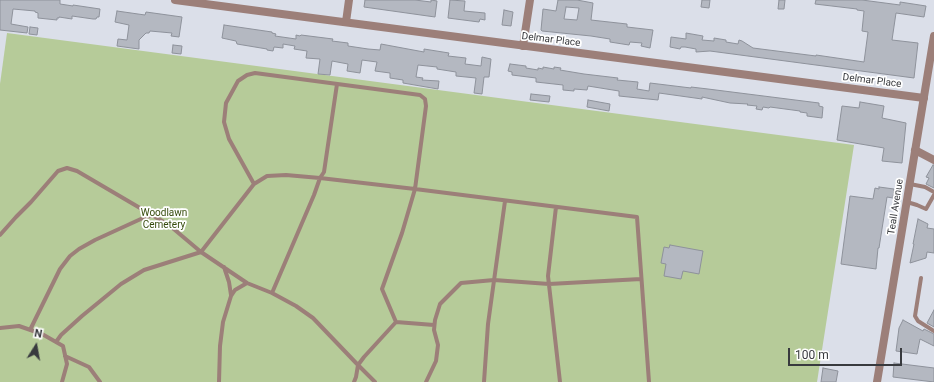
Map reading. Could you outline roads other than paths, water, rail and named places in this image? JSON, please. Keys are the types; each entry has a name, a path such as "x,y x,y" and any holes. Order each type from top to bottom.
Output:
{"street":[{"name":"Delmar Place","path":"175,0 924,98"},
{"path":"346,22 349,0"},
{"path":"523,46 530,0"},
{"name":"Teall Avenue","path":"877,382 915,150 933,52 934,36"},
{"path":"915,150 934,160"}],"lane":[{"path":"254,184 229,139 224,122 226,103 238,81 247,75 255,73 420,95 425,100 426,106 415,189 402,233 382,289 396,322"},
{"path":"272,293 320,178 324,172 337,84"},
{"path":"0,235 32,202 58,171 67,168 77,171 169,224 201,252 247,283 272,293 296,306 313,318 375,382"},
{"path":"56,342 61,335 82,316 121,284 144,270 201,252 254,184 267,176 286,175 415,189 637,217 649,382"},
{"path":"907,202 926,209 934,194 926,187 910,184"},
{"path":"484,382 488,324 505,200"},
{"path":"556,207 548,276 560,382"},
{"path":"30,330 60,269 70,256 95,240 152,215"},
{"path":"223,267 229,282 232,296"},
{"path":"921,278 915,316 918,321 934,331"},
{"path":"426,382 436,361 438,345 434,330 434,320 440,304 461,283 494,280 549,284 641,279"},
{"path":"219,382 220,346 223,322 235,290 247,283"},
{"path":"396,322 434,325"},
{"path":"354,382 358,365 396,322"},
{"path":"0,328 19,326 42,334 63,346 67,364 62,382"},
{"path":"65,356 89,367 100,382"}],"park label":[{"name":"Woodlawn Cemetery","path":"164,218"}]}
